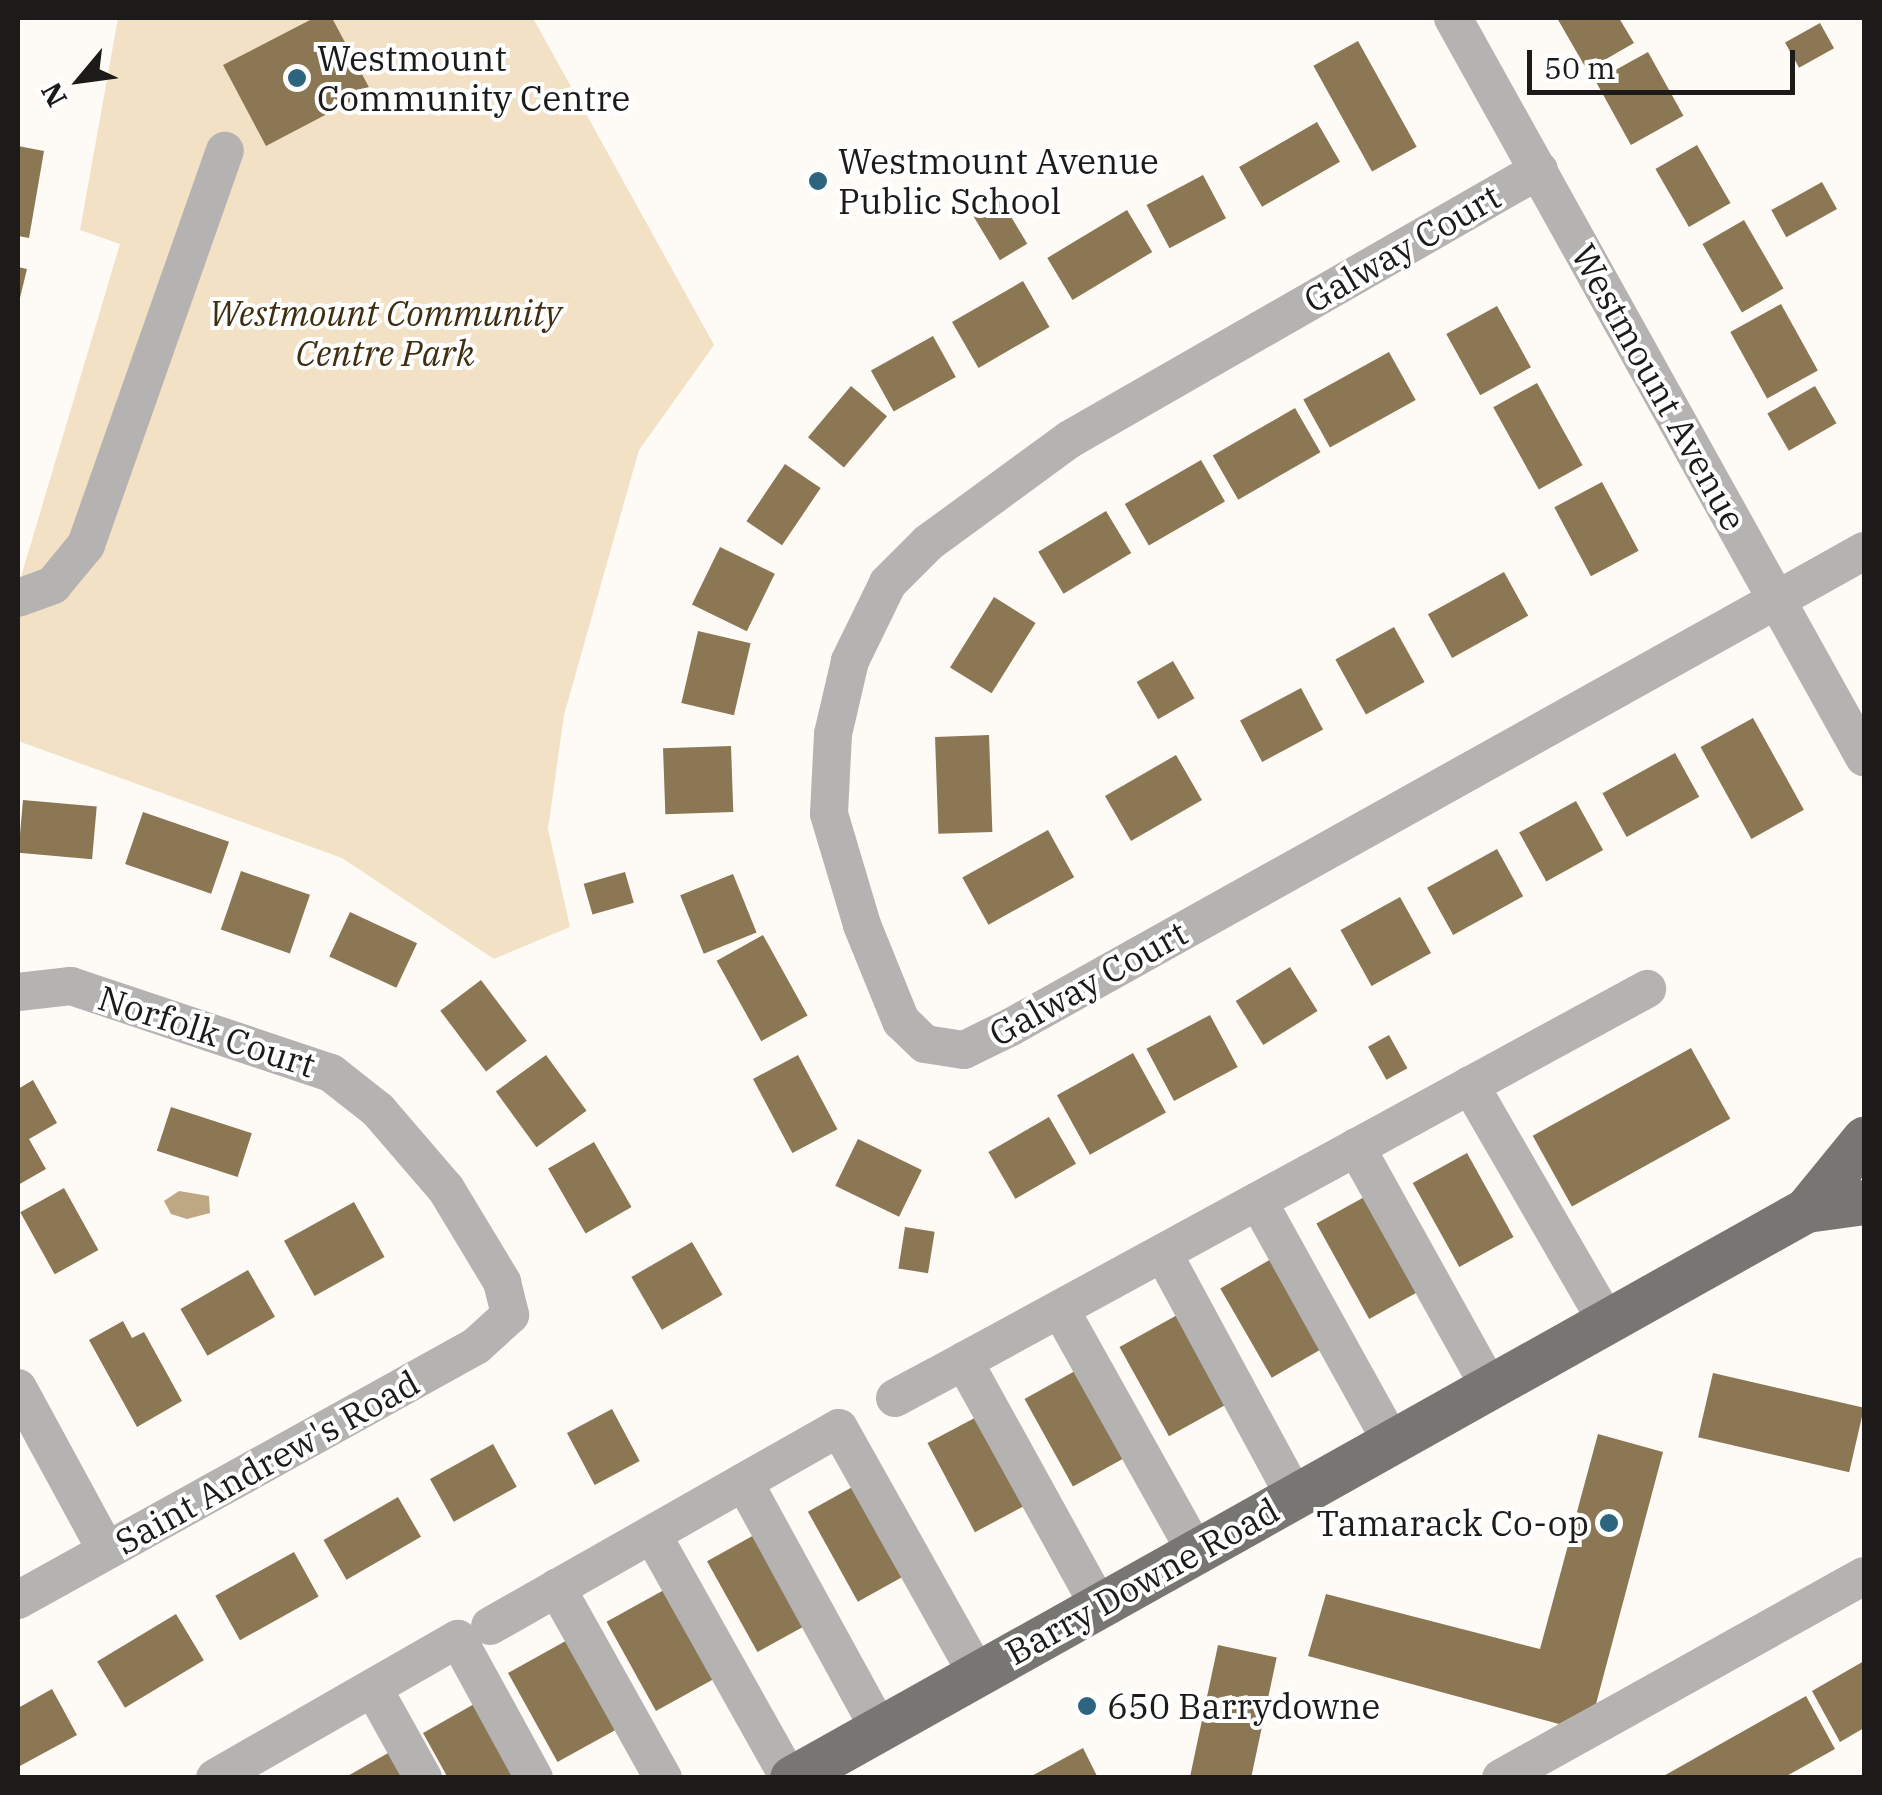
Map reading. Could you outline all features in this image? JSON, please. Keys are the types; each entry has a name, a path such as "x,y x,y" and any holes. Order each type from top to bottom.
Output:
{"main road":[{"name":"Barry Downe Road","path":"1806,1210 1864,1139"},
{"name":"Barry Downe Road","path":"811,1773 879,1729 1806,1210 1864,1202"}],"street":[{"name":"Westmount Avenue","path":"1454,18 1864,758"},
{"path":"18,598 54,585 86,545 225,150"},
{"name":"Galway Court","path":"1539,170 1070,439 967,512 888,583 850,661 833,734 829,814 862,925 901,1021 925,1044 964,1050 1012,1027 1864,552"},
{"name":"Norfolk Court","path":"18,992 71,986 331,1073 378,1110 446,1189 502,1282 510,1315"},
{"path":"895,1398 1647,989"},
{"path":"1470,1085 1606,1322"},
{"path":"1356,1147 1489,1386"},
{"path":"1258,1201 1391,1441"},
{"path":"1162,1252 1294,1495"},
{"path":"1060,1308 1195,1551"},
{"name":"Saint Andrew's Road","path":"18,1600 476,1346 510,1315"},
{"path":"964,1361 1098,1606"},
{"path":"18,1388 106,1550"},
{"path":"490,1626 839,1428 977,1674"},
{"path":"744,1482 879,1729"},
{"path":"652,1534 811,1773"},
{"path":"1501,1778 1864,1576"},
{"path":"557,1588 663,1778"},
{"path":"215,1778 458,1639 534,1778"},
{"path":"373,1688 423,1778"}],"green space":[{"name":"Westmount Community Centre Park","path":"118,18 533,18 714,345 639,450 564,715 548,829 570,927 494,959 342,858 18,741 18,587 120,244 80,230"}],"shaded area":[{"path":"179,1191 209,1196 210,1213 187,1219 171,1214 164,1201"}],"building":[{"name":"Westmount Community Centre","path":"314,18 332,18 371,91 266,146 223,65"},
{"path":"1557,18 1619,18 1634,43 1587,70"},
{"path":"1820,23 1834,48 1799,68 1785,42"},
{"path":"1358,41 1417,147 1372,172 1313,66"},
{"path":"1648,52 1683,116 1631,145 1596,81"},
{"path":"1317,122 1340,162 1262,207 1239,167"},
{"path":"1697,145 1730,203 1689,227 1655,169"},
{"path":"18,146 44,151 29,238 18,236"},
{"path":"1203,175 1226,218 1169,248 1146,205"},
{"path":"1822,182 1837,209 1786,237 1771,210"},
{"path":"1001,200 1027,244 1000,260 974,216"},
{"path":"1127,210 1152,252 1073,300 1047,258"},
{"path":"1744,220 1784,288 1742,312 1702,244"},
{"path":"18,267 27,269 19,302 18,302"},
{"path":"1023,281 1050,327 978,368 952,322"},
{"path":"1781,304 1818,370 1767,399 1730,332"},
{"path":"1497,306 1531,367 1480,395 1446,334"},
{"path":"933,336 956,377 894,412 871,370"},
{"path":"1389,352 1416,400 1330,448 1303,400"},
{"path":"1537,383 1583,465 1539,489 1493,407"},
{"path":"851,386 887,416 844,468 808,437"},
{"path":"1815,386 1836,423 1789,451 1767,414"},
{"path":"1295,408 1320,452 1238,500 1213,456"},
{"path":"1201,460 1225,502 1149,546 1125,504"},
{"path":"785,464 821,488 782,545 746,521"},
{"path":"1602,482 1639,551 1591,576 1554,507"},
{"path":"1106,511 1131,553 1064,594 1038,552"},
{"path":"720,547 775,574 747,631 692,605"},
{"path":"1504,572 1528,616 1452,658 1428,614"},
{"path":"994,597 1036,623 992,693 950,667"},
{"path":"1394,627 1425,682 1366,715 1335,659"},
{"path":"698,631 751,643 734,715 681,703"},
{"path":"1173,661 1194,698 1158,719 1137,682"},
{"path":"1301,688 1323,729 1262,762 1240,720"},
{"path":"1753,718 1804,810 1751,839 1701,747"},
{"path":"989,735 992,832 938,834 935,737"},
{"path":"731,746 733,812 665,814 663,748"},
{"path":"1675,753 1699,797 1627,837 1602,793"},
{"path":"1176,755 1202,800 1131,841 1105,796"},
{"path":"23,800 97,806 92,859 18,853"},
{"path":"1576,801 1603,850 1546,881 1519,833"},
{"path":"143,812 229,842 211,894 125,864"},
{"path":"1048,830 1074,877 988,925 962,878"},
{"path":"1497,849 1523,896 1453,935 1427,888"},
{"path":"241,871 310,895 290,953 221,930"},
{"path":"625,872 634,903 592,915 584,884"},
{"path":"733,874 757,932 704,954 680,895"},
{"path":"1400,897 1431,953 1372,986 1341,930"},
{"path":"350,912 417,943 396,988 329,956"},
{"path":"763,935 808,1015 761,1041 717,961"},
{"path":"1290,967 1318,1011 1263,1045 1236,1001"},
{"path":"481,980 527,1041 486,1071 440,1011"},
{"path":"1210,1015 1238,1067 1174,1101 1146,1049"},
{"path":"1389,1035 1407,1068 1386,1080 1368,1047"},
{"path":"1691,1048 1730,1119 1572,1207 1533,1136"},
{"path":"1133,1053 1166,1112 1090,1155 1057,1095"},
{"path":"546,1055 587,1111 536,1147 496,1091"},
{"path":"798,1055 837,1129 792,1153 753,1079"},
{"path":"33,1080 57,1123 29,1139 46,1169 18,1185 18,1089"},
{"path":"171,1107 252,1133 238,1177 157,1151"},
{"path":"1049,1117 1076,1164 1015,1199 988,1152"},
{"path":"858,1139 922,1170 899,1217 835,1186"},
{"path":"594,1142 632,1207 586,1233 548,1168"},
{"path":"1467,1153 1514,1237 1459,1267 1413,1183"},
{"path":"64,1188 98,1250 55,1274 20,1212"},
{"path":"1368,1195 1421,1290 1369,1319 1316,1224"},
{"path":"354,1202 385,1257 315,1296 284,1241"},
{"path":"905,1227 935,1232 928,1273 898,1268"},
{"path":"692,1242 722,1295 662,1330 631,1277"},
{"path":"1280,1254 1332,1343 1272,1378 1220,1288"},
{"path":"248,1270 275,1317 207,1356 180,1309"},
{"path":"1179,1314 1228,1403 1169,1436 1120,1347"},
{"path":"123,1321 132,1338 144,1332 182,1401 137,1427 89,1340"},
{"path":"1084,1366 1132,1453 1073,1486 1025,1399"},
{"path":"1713,1373 1864,1408 1849,1472 1698,1437"},
{"path":"612,1409 640,1461 595,1485 567,1433"},
{"path":"984,1413 1031,1502 975,1532 927,1443"},
{"name":"Tamarack Co-op","path":"1598,1434 1663,1452 1596,1704 1559,1724 1308,1656 1326,1594 1540,1649"},
{"path":"493,1444 517,1487 454,1522 430,1479"},
{"path":"856,1485 906,1575 858,1602 808,1512"},
{"path":"398,1497 421,1537 347,1580 324,1540"},
{"path":"756,1534 806,1625 757,1652 707,1561"},
{"path":"294,1552 319,1597 240,1640 215,1596"},
{"path":"673,1585 722,1674 656,1711 607,1622"},
{"path":"176,1614 204,1660 125,1708 97,1661"},
{"path":"571,1638 620,1727 557,1762 508,1673"},
{"path":"1218,1645 1277,1657 1251,1778 1190,1778"},
{"path":"1864,1661 1864,1728 1840,1742 1812,1691"},
{"path":"52,1689 77,1735 18,1767 18,1708"},
{"path":"1806,1696 1835,1749 1783,1778 1660,1778"},
{"path":"483,1699 525,1778 448,1778 423,1733"},
{"path":"397,1748 413,1778 344,1778"},
{"path":"1083,1748 1098,1778 1028,1778"}],"place":[{"name":"Westmount Community Centre","path":"297,78"},
{"name":"Westmount Avenue Public School","path":"818,181"},
{"name":"Tamarack Co-op","path":"1609,1523"},
{"name":"650 Barrydowne","path":"1087,1706"}]}
